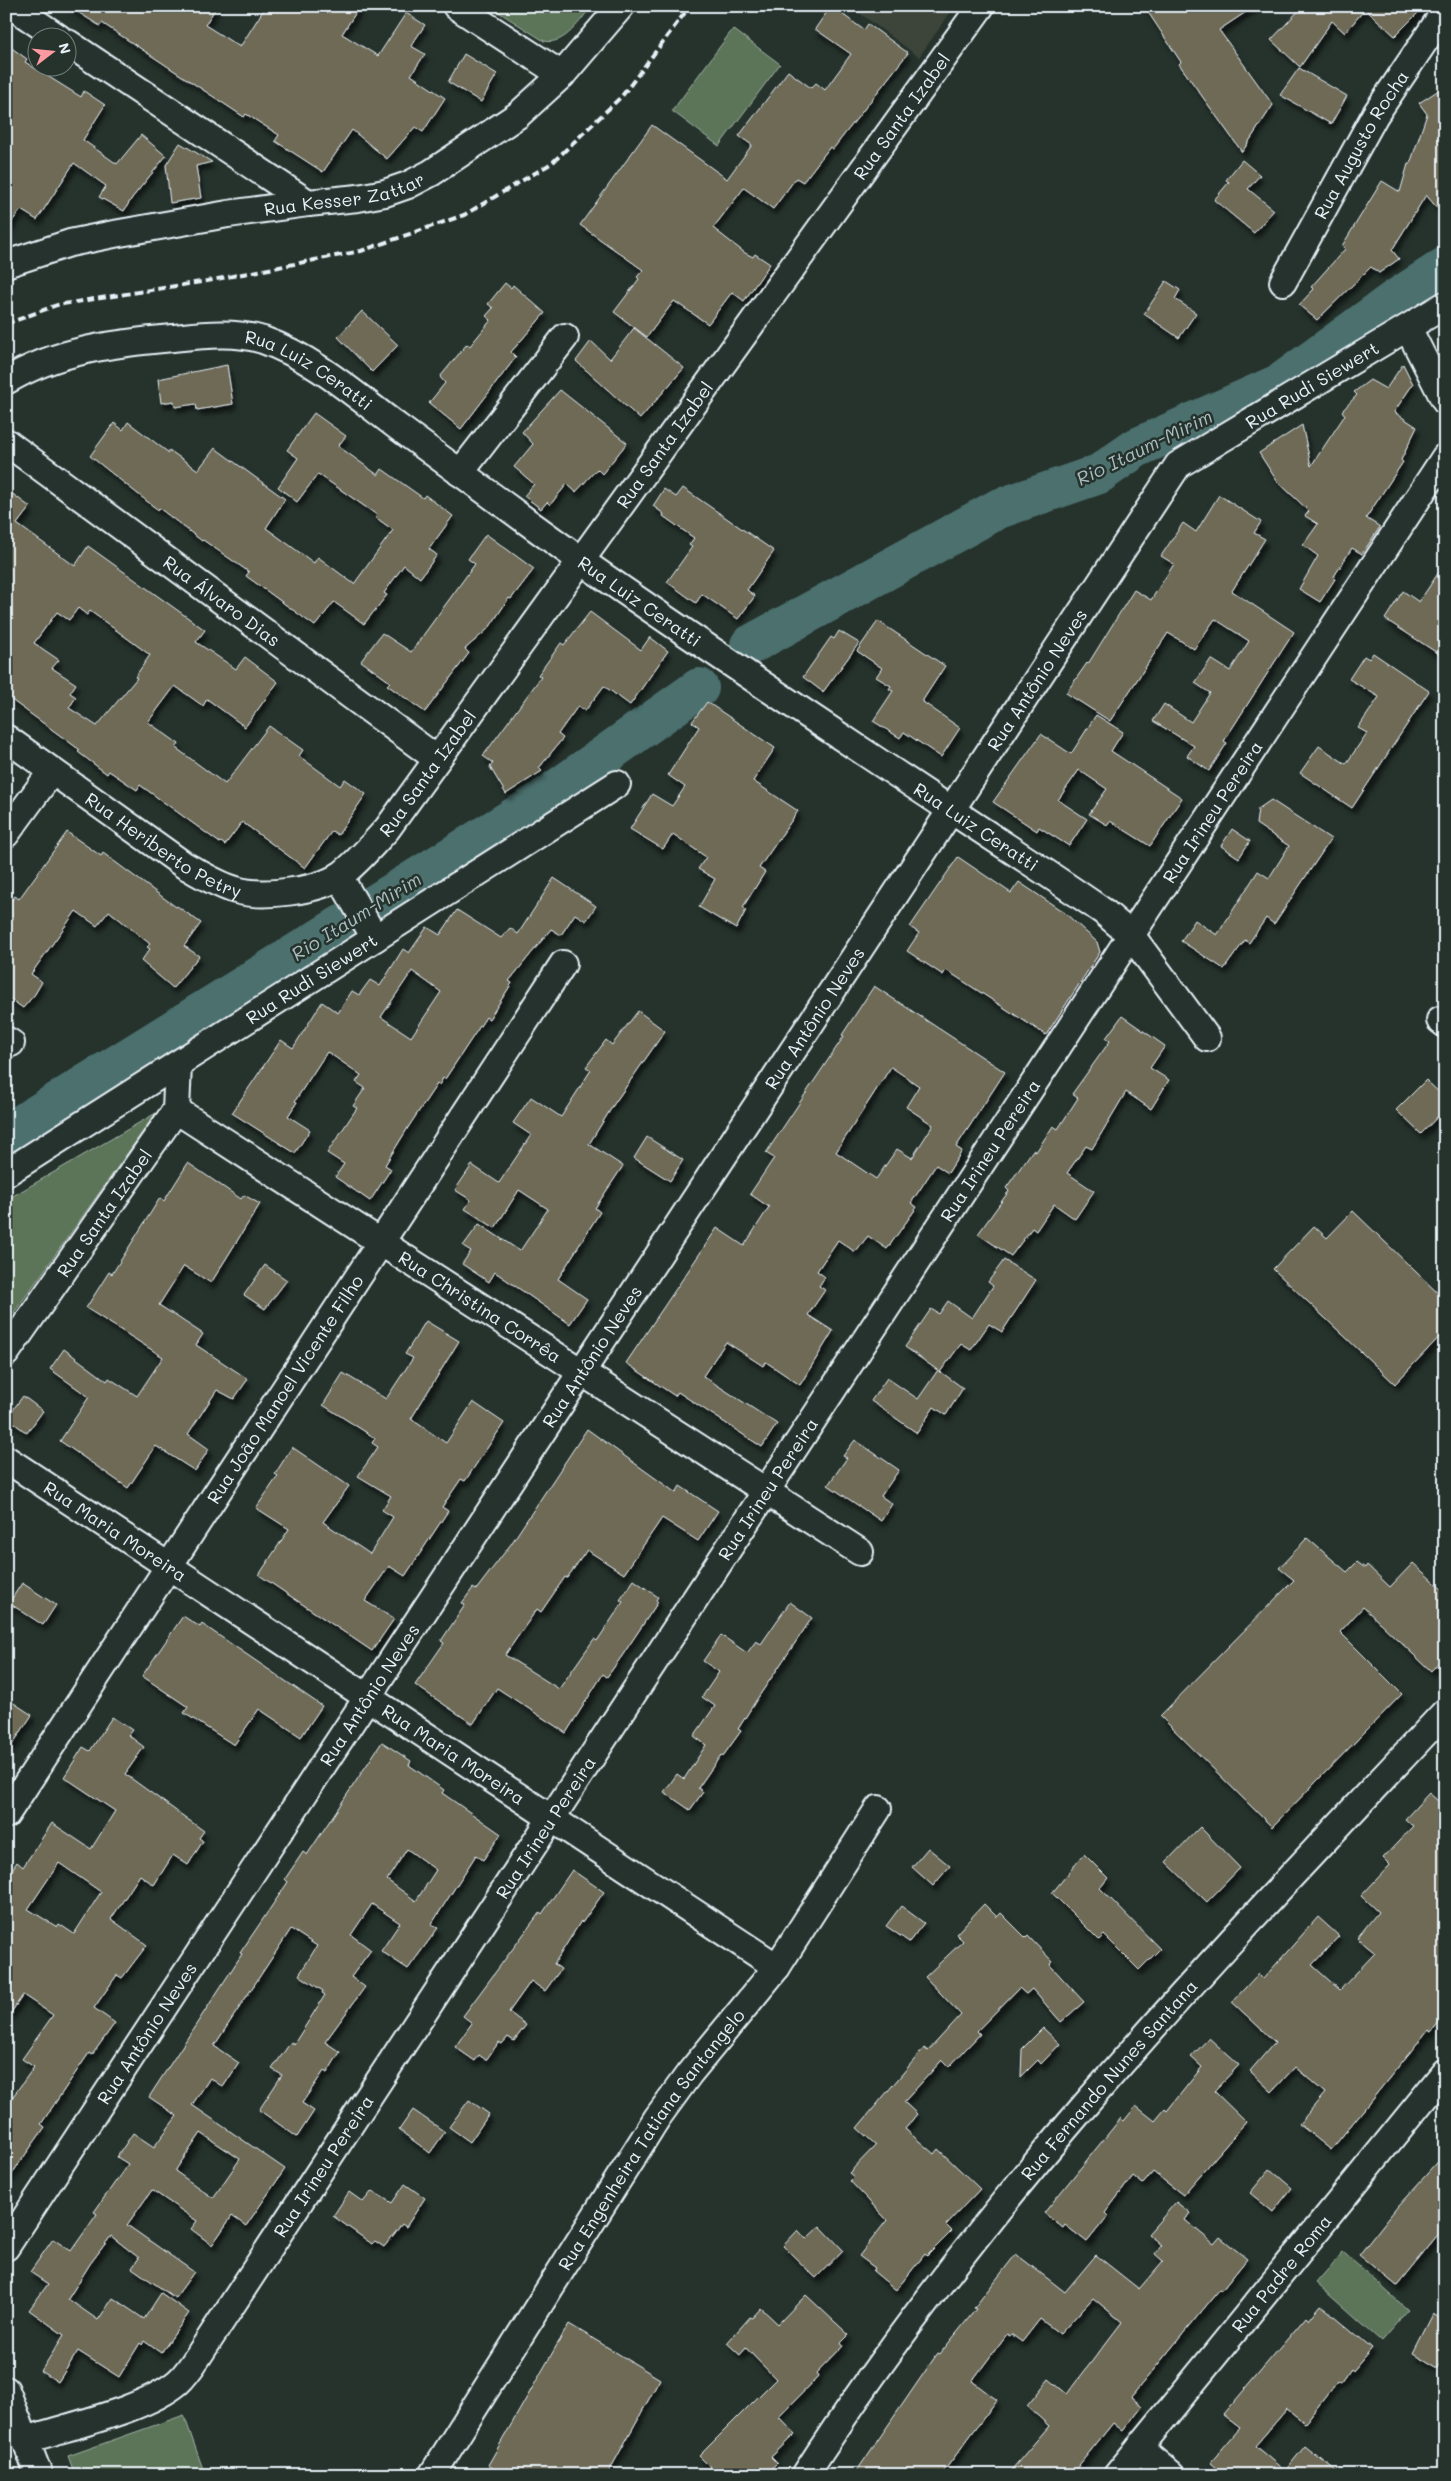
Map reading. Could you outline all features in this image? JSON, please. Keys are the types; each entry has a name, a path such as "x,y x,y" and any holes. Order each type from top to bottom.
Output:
{"street":[{"path":"12,6 44,28"},
{"path":"456,6 562,75"},
{"name":"Rua Kesser Zattar","path":"6,264 70,243 114,234 308,203 358,198 385,193 408,184 495,132 523,110 562,75 621,6"},
{"name":"Rua Santa Izabel","path":"339,876 363,856 387,829 981,6"},
{"name":"Rua Augusto Rocha","path":"1283,282 1375,115 1445,11"},
{"path":"78,50 308,203"},
{"name":"Rua Rudi Siewert","path":"1178,465 1445,305"},
{"path":"1408,328 1445,401"},
{"name":"Rua Luiz Ceratti","path":"6,381 53,359 90,348 196,335 236,335 259,339 289,351 328,374 460,473 688,635 1074,890 1131,935 1207,1038"},
{"path":"460,473 565,337"},
{"name":"Rua Álvaro Dias","path":"6,442 437,759"},
{"name":"Rua Irineu Pereira","path":"26,2440 140,2403 163,2393 180,2381 200,2355 1445,457"},
{"name":"Rua Antônio Neves","path":"6,2247 1178,465"},
{"name":"Rua Heriberto Petry","path":"6,738 184,865 213,881 237,891 263,893 289,891 314,886 339,876"},
{"path":"6,834 52,771"},
{"name":"Rua Rudi Siewert","path":"6,1173 617,784"},
{"path":"339,876 375,938"},
{"name":"Rua João Manoel Vicente Filho","path":"6,1815 564,964"},
{"path":"176,1110 178,1065"},
{"name":"Rua Santa Izabel","path":"6,1353 176,1110"},
{"name":"Rua Christina Corrêa","path":"176,1110 860,1552"},
{"name":"Rua Maria Moreira","path":"6,1459 776,1968"},
{"name":"Rua Fernando Nunes Santana","path":"805,2475 912,2321 1074,2118 1330,1834 1445,1712"},
{"name":"Rua Engenheira Tatiana Santangelo","path":"432,2475 657,2118 689,2074 776,1968 878,1809"},
{"name":"Rua Padre Roma","path":"1117,2475 1445,2072"},
{"path":"6,2390 39,2475"},
{"path":"1139,2448 1171,2475"}],"shaded area":[{"path":"850,6 955,6 919,57"}],"green space":[{"path":"489,6 592,6 571,31 559,40 552,42 544,41"},
{"path":"733,29 780,64 719,146 672,111"},
{"path":"156,1113 6,1324 6,1200"},
{"path":"1343,2252 1408,2310 1381,2341 1316,2283"},
{"path":"184,2415 205,2475 75,2475 68,2456"}],"building":[{"path":"68,6 217,6 205,25 240,47 266,6 271,9 274,6 360,6 342,34 378,56 406,13 425,25 411,46 425,54 411,75 445,98 423,132 415,127 387,159 352,130 323,172 275,141 279,135 246,114 244,117 102,23 100,26"},
{"path":"831,6 864,30 868,24 908,53 833,149 830,147 803,182 796,178 773,209 744,188 713,228 745,253 753,257 755,254 770,264 744,301 732,292 708,324 674,301 647,337 614,312 639,279 637,277 643,270 580,225 652,125 727,179 752,145 739,136 788,71 811,88 816,83 825,90 851,54 815,29"},
{"path":"1144,6 1255,6 1219,30 1273,105 1242,152 1179,64 1181,62"},
{"path":"1303,6 1425,6 1395,36 1365,9 1345,33 1332,21 1300,67 1271,40"},
{"path":"6,44 27,59 25,62 28,64 28,78 51,78 81,97 84,91 105,105 83,140 117,164 141,135 166,156 132,198 124,211 99,197 106,186 74,163 37,220 21,210 6,229"},
{"path":"464,54 497,74 481,102 448,82"},
{"path":"1299,68 1347,96 1331,124 1280,95"},
{"path":"1445,86 1445,217 1426,195 1392,250 1399,259 1379,273 1371,267 1317,320 1299,305 1314,289 1311,287 1345,249 1342,246 1382,181 1400,192 1408,164 1410,164 1427,114 1419,103"},
{"path":"180,143 212,162 196,166 201,198 170,203 166,165"},
{"path":"1242,160 1260,175 1248,189 1274,210 1254,233 1214,200 1229,182 1226,180"},
{"path":"1166,281 1180,290 1175,299 1196,313 1179,338 1144,314"},
{"path":"505,283 511,288 513,285 545,313 511,352 516,357 461,429 429,403 445,383 440,377 467,344 470,346 491,320 486,316 493,308 488,304"},
{"path":"362,311 398,345 372,372 338,337"},
{"path":"634,328 684,368 640,419 576,361 591,341 610,359"},
{"path":"1403,364 1413,384 1394,412 1417,427 1401,460 1403,462 1366,518 1380,527 1362,554 1352,548 1320,602 1299,589 1318,556 1303,545 1318,524 1305,516 1309,511 1277,481 1259,453 1302,425 1311,466 1345,415 1342,411 1357,395 1354,392 1370,380 1386,389"},
{"path":"227,365 233,404 197,410 196,404 175,407 174,401 161,403 158,379"},
{"path":"560,390 627,443 602,474 597,469 576,492 567,484 550,505 547,502 541,509 524,496 534,484 514,467 533,444 522,432"},
{"path":"314,413 346,436 338,446 378,475 382,469 423,498 425,495 453,516 429,549 437,555 420,578 404,565 384,593 387,595 364,624 334,602 315,626 246,576 249,572 202,541 159,508 158,510 90,456 114,423 123,430 128,422 169,453 169,450 198,470 215,448 285,499 266,528 314,563 318,557 354,584 393,530 375,517 377,515 318,474 297,502 278,487 298,458 287,450"},
{"path":"683,488 774,551 747,590 755,596 738,619 702,594 696,603 667,582 692,547 689,545 694,538 663,516 664,514 653,506 664,489 676,497"},
{"path":"6,489 30,507 17,524 75,566 88,546 205,630 196,642 236,669 245,657 278,682 245,727 207,699 203,706 175,686 148,722 179,744 176,748 225,784 269,726 303,750 299,756 340,786 345,779 366,794 338,835 332,831 305,868 242,822 225,845 220,843 140,785 137,790 109,771 107,774 78,752 80,750 6,696","holes":["78,608 87,615 90,611 150,655 135,677 137,678 97,726 69,708 76,697 70,693 76,684 52,668 59,660 34,643 57,612 69,620"]},
{"path":"1219,495 1261,522 1254,533 1265,539 1232,591 1294,632 1224,741 1227,743 1209,771 1187,756 1194,746 1153,721 1164,704 1191,722 1210,693 1195,683 1211,659 1230,671 1249,641 1215,619 1194,649 1168,633 1110,721 1066,693 1088,664 1134,590 1151,600 1174,564 1161,556 1183,523 1196,532"},
{"path":"486,534 534,569 511,599 509,598 489,628 465,649 469,653 425,712 387,685 390,682 361,661 382,633 411,652 475,564 468,559"},
{"path":"1445,563 1445,658 1385,619 1403,591 1419,602"},
{"path":"590,612 641,650 650,637 668,651 630,705 604,686 585,711 578,706 558,734 563,738 539,768 542,771 506,794 490,767 493,763 483,756 541,677 538,675 561,643 564,645"},
{"path":"878,621 945,666 923,700 923,702 960,728 941,757 904,732 900,738 873,721 893,691 889,689 891,686 876,677 882,668 857,651"},
{"path":"839,631 859,643 823,692 803,677 831,637 834,639"},
{"path":"1373,653 1429,691 1352,808 1300,773 1319,746 1346,764 1367,733 1358,728 1379,697 1349,679 1364,656 1369,659"},
{"path":"707,702 775,748 753,781 798,811 759,868 765,872 743,907 746,910 736,929 699,907 715,879 698,869 706,857 673,834 663,849 630,829 652,794 672,806 685,787 668,775 699,727 692,722"},
{"path":"1096,715 1123,732 1111,751 1182,798 1150,846 1110,821 1107,825 1089,814 1107,789 1079,770 1058,800 1087,819 1069,846 1039,827 1037,831 993,802 1041,734 1071,754"},
{"path":"1271,800 1331,839 1274,924 1266,918 1249,943 1245,940 1224,969 1181,941 1195,920 1217,935 1258,871 1269,878 1289,846 1256,824 1258,809"},
{"path":"1232,829 1250,841 1239,858 1221,846"},
{"path":"67,832 101,856 103,853 176,907 201,923 184,946 199,956 173,988 141,961 150,949 147,947 150,944 109,911 97,926 76,911 31,974 42,982 35,994 23,1008 6,996 6,908 15,896 19,899"},
{"path":"958,857 1011,893 1019,882 1065,913 1097,942 1100,952 1046,1035 946,970 943,975 907,951 919,933 910,927"},
{"path":"554,878 596,906 586,921 575,914 561,935 551,929 509,981 512,983 489,1019 486,1017 445,1079 443,1078 439,1085 437,1084 409,1126 385,1165 391,1169 370,1201 335,1177 344,1164 327,1153 357,1108 353,1106 365,1088 356,1082 361,1075 329,1053 327,1052 295,1101 297,1102 288,1116 310,1130 295,1153 232,1113 281,1040 293,1048 322,1002 338,1013 352,991 359,995 370,980 380,986 403,949 409,953 427,927 440,935 457,910 501,938 510,928 518,934","holes":["412,971 441,992 411,1037 381,1017"]},
{"path":"874,986 1005,1072 956,1147 962,1151 948,1173 936,1165 911,1203 917,1207 887,1249 868,1236 855,1252 838,1240 817,1271 825,1277 819,1286 825,1290 808,1315 833,1331 800,1385 766,1362 763,1366 726,1342 703,1376 777,1424 762,1447 678,1392 675,1396 626,1363 717,1228 744,1246 769,1207 750,1194 774,1158 766,1153 844,1036 842,1035","holes":["891,1067 919,1086 906,1107 933,1125 912,1158 897,1149 876,1179 836,1152"]},
{"path":"638,1011 665,1031 614,1104 589,1144 623,1166 595,1208 600,1212 558,1279 587,1299 570,1324 495,1272 489,1282 462,1264 471,1251 463,1246 479,1224 520,1251 548,1209 519,1190 495,1228 465,1209 471,1200 455,1190 472,1165 499,1183 531,1135 513,1123 531,1097 561,1117 591,1070 586,1067 606,1040 612,1045"},
{"path":"1122,1016 1165,1046 1150,1068 1169,1080 1151,1109 1126,1092 1092,1149 1086,1146 1067,1173 1094,1191 1075,1219 1054,1204 1036,1231 1032,1228 1011,1256 978,1234 1009,1191 1006,1188 1033,1150 1036,1152 1053,1126 1058,1129 1078,1098 1072,1094 1110,1041 1106,1038"},
{"path":"1426,1080 1445,1098 1445,1109 1421,1134 1396,1110"},
{"path":"647,1137 683,1160 670,1181 634,1158"},
{"path":"188,1163 241,1199 244,1195 260,1204 211,1283 184,1266 159,1305 203,1334 196,1345 248,1379 234,1399 217,1390 188,1434 209,1449 195,1471 156,1446 128,1488 60,1441 89,1397 50,1369 64,1349 107,1381 109,1378 137,1396 163,1357 86,1308 109,1272 112,1274 160,1198 164,1201"},
{"path":"1353,1211 1445,1300 1445,1331 1395,1384 1273,1269 1314,1226 1327,1238"},
{"path":"1004,1260 1036,1280 1002,1332 989,1324 971,1350 961,1344 940,1372 905,1347 931,1309 939,1314 948,1301 972,1318 993,1286 988,1282"},
{"path":"265,1265 287,1280 265,1309 244,1295"},
{"path":"426,1321 459,1341 411,1419 446,1443 473,1402 504,1423 465,1481 461,1479 442,1507 448,1511 405,1576 389,1566 365,1601 394,1619 372,1651 259,1575 289,1529 256,1508 278,1476 275,1474 292,1447 349,1486 323,1522 370,1554 393,1517 382,1510 391,1496 358,1476 378,1447 372,1443 375,1438 323,1405 343,1373 386,1399 413,1358 405,1354"},
{"path":"938,1370 963,1388 946,1415 934,1407 917,1433 871,1401 887,1378 918,1399"},
{"path":"23,1396 43,1411 27,1433 7,1418"},
{"path":"587,1429 676,1493 680,1486 718,1511 698,1541 662,1518 624,1574 587,1550 567,1578 565,1577 541,1612 537,1609 505,1655 559,1689 594,1639 597,1641 623,1602 620,1600 634,1580 658,1597 656,1600 658,1602 622,1656 607,1677 603,1674 566,1733 497,1688 473,1724 415,1685 444,1643 441,1641 465,1605 462,1603 473,1588 476,1590 511,1544"},
{"path":"855,1440 899,1470 881,1496 892,1504 881,1521 828,1485 847,1458 843,1456"},
{"path":"1307,1538 1347,1572 1357,1562 1365,1568 1367,1565 1390,1587 1413,1563 1445,1592 1445,1656 1431,1671 1363,1607 1340,1632 1402,1694 1272,1827 1160,1716 1294,1580 1279,1568"},
{"path":"22,1583 56,1605 43,1625 9,1603"},
{"path":"790,1602 812,1618 738,1729 741,1731 723,1756 721,1755 698,1788 703,1792 690,1810 664,1792 677,1774 684,1779 706,1745 694,1736 715,1706 702,1697 719,1672 703,1661 721,1635 747,1653 756,1641 761,1644"},
{"path":"183,1616 200,1627 202,1624 322,1706 301,1737 259,1709 234,1745 184,1713 188,1707 142,1676"},
{"path":"6,1698 32,1715 6,1754"},
{"path":"112,1717 132,1730 128,1735 144,1747 125,1774 204,1831 199,1838 203,1841 188,1865 173,1855 154,1885 140,1875 111,1919 147,1945 122,1978 117,1975 94,2008 115,2023 92,2055 89,2053 41,2124 45,2127 6,2182 6,2106 34,2067 22,2059 53,2015 23,1995 6,2020 6,1895 13,1881 7,1877 17,1862 23,1867 52,1823 91,1849 115,1811 64,1777 83,1747 90,1751","holes":["59,1863 101,1892 74,1934 59,1924 57,1927 28,1909"]},
{"path":"382,1742 411,1761 409,1765 444,1790 442,1793 501,1834 483,1860 476,1855 431,1925 438,1928 408,1969 381,1951 400,1923 372,1904 351,1935 371,1950 351,1977 365,1987 325,2042 340,2052 327,2073 324,2071 302,2103 314,2111 297,2137 259,2110 282,2075 272,2069 291,2042 294,2044 325,1995 322,1993 323,1991 299,1975 317,1946 291,1929 214,2046 239,2063 223,2087 210,2078 192,2105 285,2169 246,2226 232,2216 212,2245 191,2229 197,2221 152,2190 127,2225 194,2272 175,2298 132,2268 139,2258 111,2236 90,2264 68,2299 98,2320 113,2298 144,2319 161,2293 189,2313 161,2353 144,2341 142,2345 140,2343 119,2377 78,2351 58,2382 41,2371 64,2335 29,2310 48,2284 30,2272 53,2239 71,2251 97,2214 94,2212 128,2164 117,2157 133,2133 154,2147 177,2116 149,2097 242,1954 240,1953 288,1882 285,1879 303,1852 307,1855","holes":["407,1849 436,1870 416,1901 387,1880","201,2133 240,2159 213,2198 175,2171"]},
{"path":"1429,1793 1445,1807 1445,2015 1431,2032 1428,2030 1331,2150 1299,2124 1325,2093 1295,2067 1272,2092 1250,2071 1275,2042 1232,2002 1258,1974 1263,1979 1318,1917 1339,1936 1312,1965 1340,1990 1375,1953 1357,1938 1378,1912 1361,1896 1390,1865 1383,1858 1413,1826 1405,1819"},
{"path":"1200,1827 1240,1868 1207,1902 1166,1862"},
{"path":"928,1848 950,1866 933,1886 912,1867"},
{"path":"1084,1854 1108,1878 1100,1888 1160,1949 1139,1970 1104,1935 1099,1940 1052,1893"},
{"path":"572,1870 604,1892 582,1923 581,1921 554,1964 561,1969 545,1991 531,1981 509,2012 526,2025 514,2041 508,2037 502,2044 499,2042 486,2060 479,2055 475,2061 455,2047 472,2023 463,2016 540,1912 542,1914"},
{"path":"984,1904 997,1917 1001,1913 1026,1938 1028,1936 1053,1962 1050,1965 1084,2002 1061,2022 1032,1989 1026,1994 1019,1988 977,2031 980,2034 949,2067 942,2060 904,2102 917,2114 905,2129 934,2154 938,2149 980,2189 946,2225 952,2231 927,2256 925,2254 896,2290 873,2271 875,2268 859,2256 887,2220 850,2181 854,2177 849,2173 876,2145 857,2128 924,2048 928,2051 961,2015 925,1977 963,1941 956,1934"},
{"path":"901,1906 924,1923 909,1942 886,1926"},
{"path":"1043,2028 1060,2044 1041,2064 1038,2060 1021,2077 1022,2049"},
{"path":"1209,2038 1239,2065 1214,2091 1246,2122 1183,2195 1153,2172 1143,2184 1133,2176 1105,2213 1108,2216 1087,2242 1065,2225 1063,2228 1044,2213 1121,2118 1124,2121 1136,2106 1155,2121 1165,2109 1167,2111 1202,2067 1191,2057"},
{"path":"469,2100 489,2114 470,2142 449,2127"},
{"path":"413,2110 445,2132 430,2153 399,2130"},
{"path":"1445,2154 1445,2227 1397,2286 1359,2255 1398,2206"},
{"path":"1270,2169 1292,2188 1273,2212 1250,2193"},
{"path":"405,2184 425,2198 406,2227 402,2224 384,2247 375,2241 372,2244 333,2216 349,2192 363,2202 372,2191 392,2203"},
{"path":"1176,2202 1190,2213 1185,2220 1214,2244 1220,2237 1247,2259 1131,2397 1142,2406 1123,2431 1113,2423 1071,2475 1007,2475 1049,2426 1027,2406 1049,2379 1067,2394 1122,2322 1093,2298 1060,2334 1040,2319 1022,2342 1011,2334 1010,2336 1007,2334 972,2381 997,2400 941,2475 854,2475 937,2354 939,2355 976,2309 974,2308 1016,2254 1065,2292 1096,2255 1139,2289 1163,2261 1155,2254 1161,2245 1148,2234"},
{"path":"820,2226 843,2250 816,2278 783,2246 798,2230 806,2239"},
{"path":"806,2295 849,2335 841,2343 843,2346 816,2374 818,2377 779,2417 795,2434 771,2457 777,2463 765,2475 718,2475 699,2456 776,2379 746,2348 740,2355 727,2343 750,2317 752,2318 761,2308 778,2324"},
{"path":"1321,2305 1372,2348 1353,2371 1351,2369 1340,2384 1337,2382 1305,2423 1287,2409 1255,2446 1285,2471 1305,2446 1341,2475 1226,2475 1211,2462 1240,2428 1223,2415 1306,2317 1309,2320"},
{"path":"1433,2314 1445,2321 1445,2356 1438,2368 1413,2353"},
{"path":"569,2324 660,2379 607,2475 504,2475 488,2465"}],"waterway":[{"name":"Rio Itaum-Mirim","path":"750,645 998,509 1099,474 1136,448 1281,383 1396,299 1445,267"},
{"name":"Rio Itaum-Mirim","path":"6,1134 539,802 699,688"}],"railway":[{"path":"6,324 57,305 207,281 361,251 464,215 552,163 622,96 690,6"}]}
